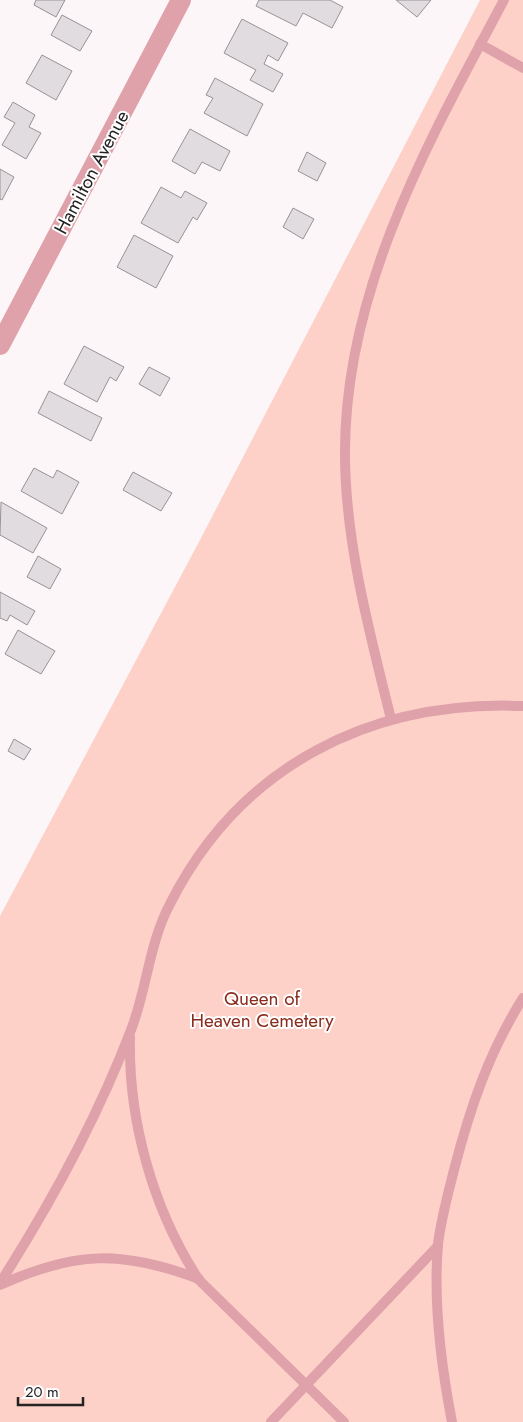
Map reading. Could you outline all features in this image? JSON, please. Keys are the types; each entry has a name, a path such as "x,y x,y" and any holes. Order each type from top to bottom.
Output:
{"street":[{"name":"Hamilton Avenue","path":"0,345 182,0"}],"lane":[{"path":"391,719 366,620 351,530 345,459 351,375 361,324 402,205 424,151 504,0"},
{"path":"480,44 523,68"},
{"path":"0,1284 27,1240 84,1136 130,1032 155,939 169,905 187,872 212,837 243,803 274,777 310,754 348,734 391,719 458,707 523,706"},
{"path":"452,1422 440,1336 438,1246 443,1215 476,1093 490,1057 523,998"},
{"path":"130,1032 129,1064 143,1147 170,1229 199,1280 305,1386 344,1422"},
{"path":"271,1422 438,1246"},
{"path":"0,1284 26,1273 62,1262 91,1257 142,1261 169,1268 199,1280"}],"green space":[{"name":"Queen of Heaven Cemetery","path":"480,0 523,0 523,1422 0,1422 0,916 201,538"}],"building":[{"path":"36,0 65,0 56,17 34,5"},
{"path":"259,0 330,0 343,7 332,28 303,13 296,26 256,6"},
{"path":"396,0 431,0 417,17"},
{"path":"62,15 92,31 80,51 51,35"},
{"path":"242,19 288,43 278,61 268,55 264,64 283,74 273,92 250,80 256,70 224,53"},
{"path":"42,55 72,71 56,100 26,83"},
{"path":"215,78 263,104 247,136 204,113 213,98 206,95"},
{"path":"13,102 35,115 29,127 41,133 26,159 2,145 15,123 4,117"},
{"path":"190,129 230,151 220,171 202,162 195,174 172,161"},
{"path":"307,152 326,163 317,181 298,171"},
{"path":"0,169 14,177 2,200 0,199"},
{"path":"161,187 181,198 185,191 207,203 197,220 193,217 178,243 141,223"},
{"path":"293,208 314,219 303,239 283,227"},
{"path":"134,235 173,256 156,288 117,267"},
{"path":"84,346 124,367 116,381 110,377 97,402 64,384"},
{"path":"149,367 170,378 160,396 139,384"},
{"path":"49,391 102,418 91,441 38,413"},
{"path":"34,468 53,478 57,470 79,482 62,514 21,491"},
{"path":"133,472 172,493 161,511 123,490"},
{"path":"1,502 47,528 33,553 0,535"},
{"path":"38,556 61,569 50,589 27,577"},
{"path":"0,592 35,611 27,625 10,615 7,621 0,618"},
{"path":"18,630 55,651 41,674 5,654"},
{"path":"14,739 31,749 24,760 8,751"}]}
